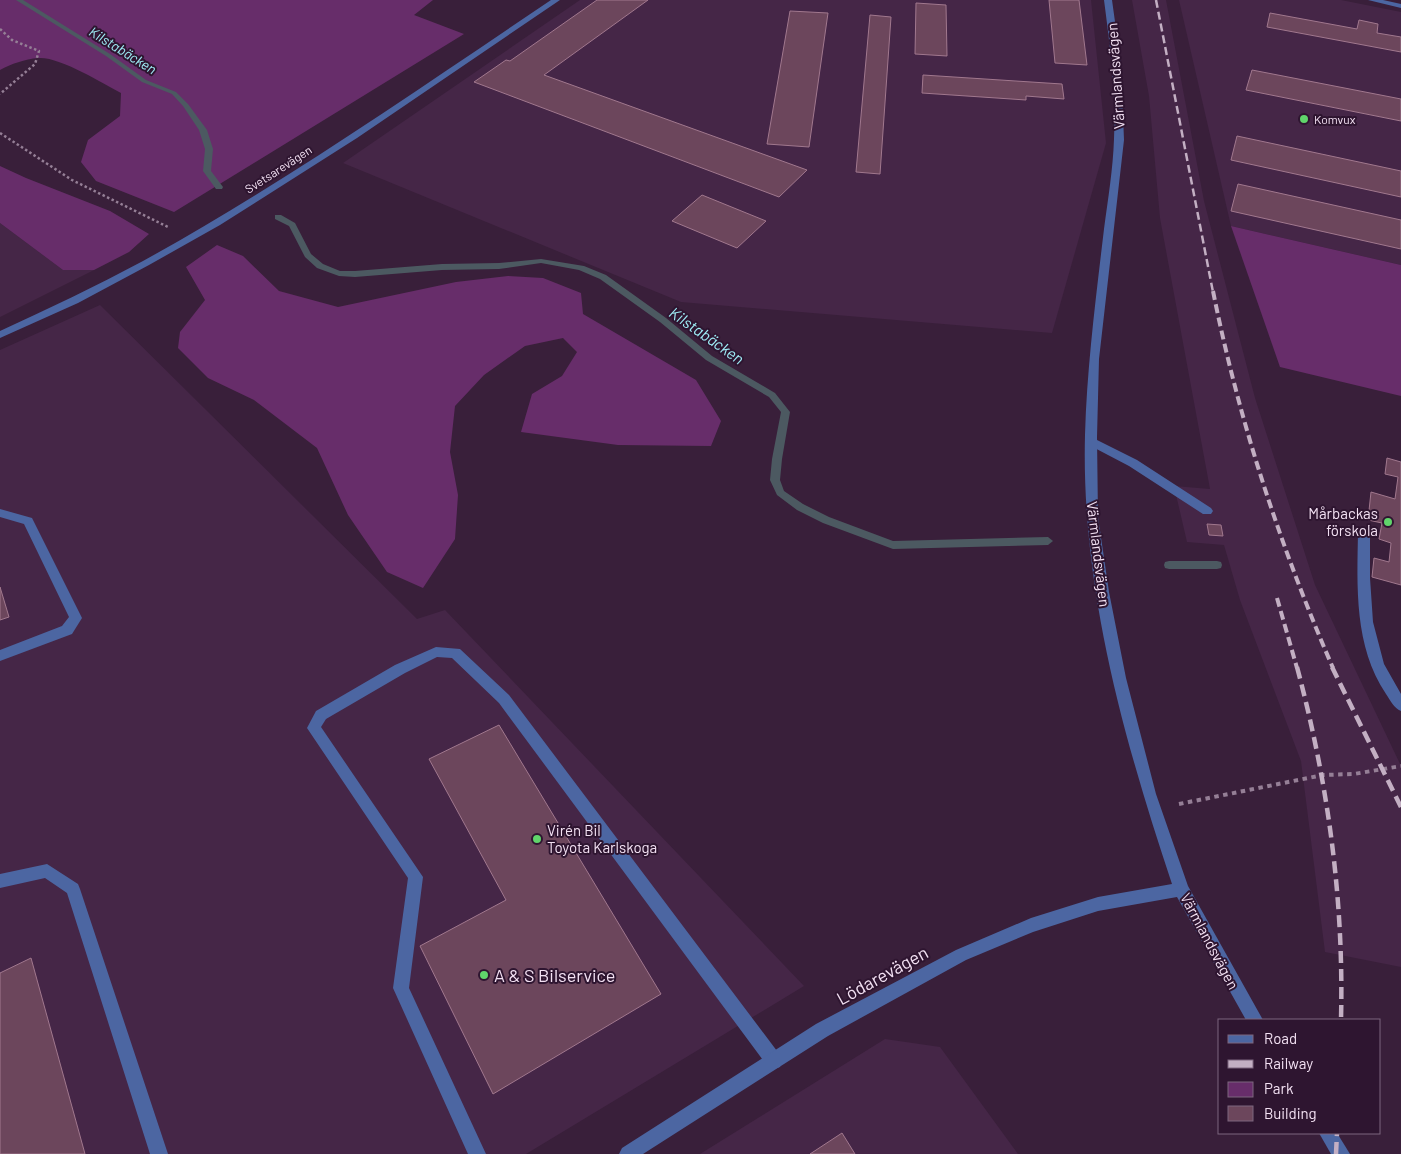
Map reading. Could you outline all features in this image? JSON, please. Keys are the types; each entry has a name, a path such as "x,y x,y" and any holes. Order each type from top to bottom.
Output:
{"street":[{"name":"Svetsarevägen","path":"0,334 97,289 191,238 271,190 556,0"},
{"name":"Värmlandsvägen","path":"1108,0 1117,65 1119,140 1094,359 1091,441 1092,517 1103,592 1119,678 1154,809 1181,889 1239,995 1254,1019"},
{"path":"1372,0 1401,6"},
{"path":"1091,441 1133,463 1207,511"},
{"path":"0,513 28,521 76,618 66,630 0,656"},
{"path":"1364,532 1365,618 1373,656 1391,692 1401,705"},
{"path":"477,1154 401,988 416,877 314,728 321,715 400,669 436,652 455,653 504,700 774,1061"},
{"path":"0,881 47,871 73,888 159,1154"},
{"name":"Lödarevägen","path":"628,1154 822,1030 961,955 1031,925 1098,904 1181,889"},
{"path":"1329,1134 1341,1154"}],"path":[{"path":"0,29 3,34 39,51 35,64 0,94"},
{"path":"0,133 72,180 191,238"},
{"path":"1154,809 1323,775 1354,774 1401,766"}],"shaded area":[{"path":"580,0 1091,0 1106,143 1052,333 681,302 343,163"},
{"path":"1132,0 1166,0 1204,201 1255,398 1315,585 1401,766 1401,967 1325,952 1301,761 1240,600 1224,545 1187,542 1174,486 1210,489 1160,218 1149,96"},
{"name":"Komvux","path":"1179,0 1341,0 1401,12 1401,265 1231,226"},
{"path":"0,223 63,270 94,270 0,317"},
{"path":"100,305 417,619 445,610 804,986 526,1154 0,1154 0,350"},
{"path":"885,1039 940,1047 1018,1154 700,1154"}],"green space":[{"path":"0,0 433,0 414,15 464,34 174,212 96,181 81,162 88,140 120,116 121,93 80,71 57,61 47,59 38,58 23,61 0,70"},
{"path":"0,166 110,211 149,234 129,252 94,270 63,270 0,223"},
{"path":"1231,226 1401,265 1401,396 1280,367"},
{"path":"217,245 243,256 279,291 338,307 456,282 508,276 543,278 581,293 583,314 696,380 721,421 711,446 618,445 521,432 532,394 562,376 577,352 563,338 525,346 484,375 455,406 450,452 458,495 455,539 423,588 387,572 348,515 317,448 254,400 208,378 178,348 180,332 205,300 186,267"}],"building":[{"path":"597,0 648,0 544,75 807,170 779,197 474,82 506,60 510,61"},
{"path":"1049,0 1079,0 1087,65 1055,63"},
{"path":"916,3 946,5 947,56 915,54"},
{"path":"790,11 828,13 809,147 767,144"},
{"path":"1270,13 1357,29 1359,20 1378,24 1377,33 1401,37 1401,52 1267,27"},
{"path":"870,15 891,17 880,174 856,172"},
{"path":"1252,70 1401,99 1401,121 1246,90"},
{"path":"923,75 1062,84 1064,99 1026,96 1026,100 922,93"},
{"path":"1237,136 1401,171 1401,197 1231,160"},
{"path":"1238,184 1401,220 1401,249 1231,211"},
{"path":"702,195 766,221 737,248 672,221"},
{"name":"Mårbackas förskola","path":"1387,458 1401,462 1401,585 1372,577 1374,558 1389,562 1391,543 1379,539 1382,523 1368,520 1371,492 1395,499 1398,477 1385,474"},
{"path":"1207,524 1221,525 1223,536 1209,535"},
{"path":"0,587 9,617 0,620"},
{"path":"499,725 661,994 493,1094 420,946 506,900 429,759"},
{"path":"31,958 85,1154 0,1154 0,973"},
{"path":"842,1133 855,1154 810,1154"}],"waterway":[{"name":"Kilstabäcken","path":"19,0 108,55 144,81 174,93 186,105 203,130 209,149 207,171 219,187"},
{"name":"Kilstabäcken","path":"278,217 292,225 308,255 320,266 339,273 355,274 442,267 499,266 541,261 581,268 603,277 663,320 709,358 772,395 786,412 775,480 780,493 800,507 826,520 893,545 1048,541"},
{"name":"Kilstabäcken","path":"1169,565 1217,565"}],"railway":[{"path":"1156,0 1213,292"},
{"path":"1213,291 1235,388 1263,483 1296,576 1333,668"},
{"path":"1277,598 1297,668"},
{"path":"1297,667 1317,754 1332,842 1340,930 1341,1019"},
{"path":"1332,667 1401,807"},
{"path":"1336,1154 1337,1134"}],"place":[{"name":"Komvux","path":"1304,119"},
{"name":"Mårbackas förskola","path":"1388,522"},
{"name":"Virén Bil Toyota Karlskoga","path":"537,839"},
{"name":"A & S Bilservice","path":"484,975"}]}
